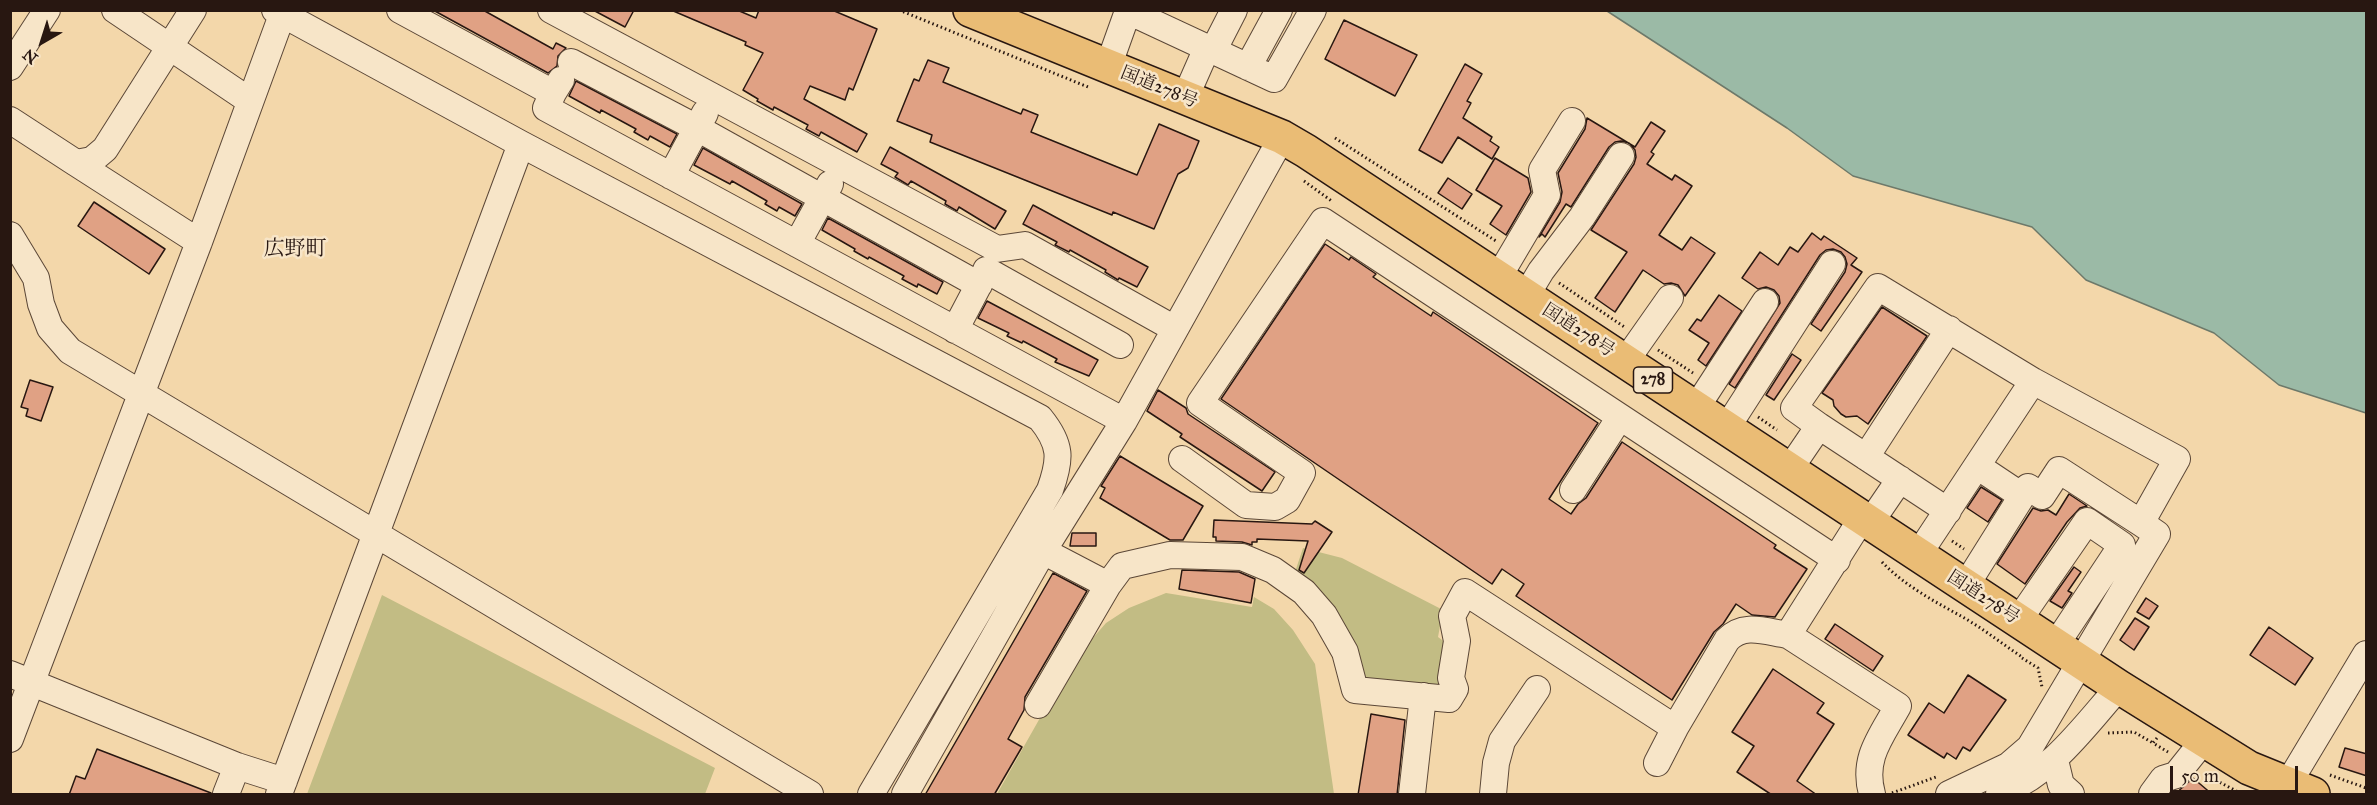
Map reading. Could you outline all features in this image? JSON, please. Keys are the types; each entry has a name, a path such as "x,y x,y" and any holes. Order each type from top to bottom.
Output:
{"highway":[{"name":"国道278号","path":"978,12 1098,77 1185,98 1282,138 1505,265 1797,459 1866,521 1926,544 1974,574 2018,621 2055,646 2249,768 2300,781"}],"street":[{"path":"10,67 47,10"},
{"path":"115,10 250,101"},
{"path":"76,163 92,160 105,149 193,10"},
{"path":"400,10 554,93"},
{"path":"551,10 840,165 987,268 1120,345"},
{"path":"1185,98 1234,10"},
{"path":"1248,67 1279,10"},
{"path":"1098,77 1128,11 1274,79 1313,10"},
{"path":"10,738 21,679 139,395 199,242 250,101 278,13 1040,418 1054,435 1058,466 1050,490 871,795"},
{"path":"588,31 546,108 1124,421"},
{"path":"571,62 823,197 987,268"},
{"path":"671,176 714,98"},
{"path":"10,120 199,242"},
{"path":"1505,265 1547,195 1542,170 1572,121"},
{"path":"905,795 1043,550 1124,421 1282,138"},
{"path":"21,679 237,766 282,788 378,535 521,144"},
{"path":"1533,284 1582,217 1621,156"},
{"path":"797,244 840,165"},
{"path":"1182,459 1246,505 1275,507 1287,500 1302,473 1200,403 1323,221 1837,560"},
{"path":"10,235 36,278 41,304 50,328 70,351 139,395 378,535 810,795"},
{"path":"955,330 987,268 1025,245 1175,329"},
{"path":"1734,417 1832,264"},
{"path":"1948,511 1794,408 1878,287 2033,381 2177,459 2141,523"},
{"path":"1634,350 1670,298"},
{"path":"1704,397 1765,302"},
{"path":"1866,457 1949,329"},
{"path":"1926,544 2033,381"},
{"path":"1573,490 1620,417"},
{"path":"1797,459 1819,426"},
{"path":"1977,466 2022,496"},
{"path":"1949,795 2008,766 2030,747 2157,534 2059,470 2042,496 2028,487 1974,574"},
{"path":"1788,635 1837,560 1900,479"},
{"path":"2018,621 2087,521 2122,544 2055,646"},
{"path":"1043,550 1108,585"},
{"path":"1038,705 1108,585 1122,566 1170,555 1242,557 1273,570 1304,592 1317,607 1346,652 1355,690 1449,699 1455,689 1451,678 1457,641 1452,616 1465,592 1675,728"},
{"path":"1657,764 1675,728 1727,640 1735,632 1745,628 1788,635 1898,706 1870,755 1868,778 1872,795"},
{"path":"2300,781 2367,654"},
{"path":"2017,792 2055,760 2119,687"},
{"path":"1493,795 1502,741 1538,689"},
{"path":"1412,795 1423,696"},
{"path":"2152,795 2163,779 2176,775 2205,740"},
{"path":"2055,760 2061,785 2071,795"},
{"path":"226,795 237,766"}],"path":[{"path":"899,10 1098,77"},
{"path":"1329,135 1468,222 1505,265"},
{"path":"1533,284 1704,397"},
{"path":"1734,417 1797,459"},
{"path":"1926,544 1950,540 1974,574"},
{"path":"2300,781 2367,788"}],"shaded area":[{"path":"1607,11 2366,11 2366,413 2279,385 2214,333 2086,280 2032,227 1853,176 1787,128"},
{"path":"1303,548 1342,558 1443,610 1438,637 1450,646 1441,689 1358,676 1294,575"},
{"path":"1166,593 1252,607 1254,597 1274,609 1293,630 1315,664 1334,794 997,794 1062,679 1085,647 1106,623 1129,608"},
{"path":"382,595 715,768 705,794 307,794"}],"building":[{"path":"433,10 483,10 553,49 556,43 566,48 558,56 557,66 548,73"},
{"path":"593,10 634,10 625,27"},
{"path":"671,10 737,10 756,18 759,10 832,10 877,29 853,90 849,88 845,100 810,86 804,99 867,134 857,152 821,132 819,136 806,129 808,125 774,107 773,110 743,90 763,53 745,45 746,42"},
{"path":"1344,20 1417,55 1395,96 1325,59"},
{"path":"928,60 949,68 943,82 1021,114 1023,109 1038,115 1031,132 1137,175 1159,124 1199,141 1188,168 1178,174 1154,229 1113,212 1112,215 930,142 932,135 897,121 914,79 919,81"},
{"path":"1465,64 1482,74 1467,101 1471,103 1463,118 1492,137 1490,141 1499,147 1492,159 1458,137 1442,163 1419,150"},
{"path":"576,81 677,134 670,147 650,136 648,140 634,132 636,129 569,96"},
{"path":"1587,118 1628,143 1615,142 1609,147 1571,207 1566,204 1545,237 1542,234 1539,237 1560,202 1562,192 1558,173 1585,129"},
{"path":"1651,122 1665,131 1651,152 1654,154 1647,164 1672,180 1675,175 1692,186 1659,235 1682,250 1691,237 1715,253 1685,296 1678,285 1664,284 1643,270 1615,312 1595,298 1627,252 1591,230 1634,164 1635,150 1630,144 1635,147"},
{"path":"890,147 1006,211 995,229 959,207 957,211 945,204 946,201 911,181 908,185 895,177 898,173 881,164"},
{"path":"703,148 802,204 795,216 779,207 777,211 765,204 767,201 732,181 730,184 694,165"},
{"path":"1495,158 1528,178 1531,192 1506,235 1490,224 1502,206 1476,190"},
{"path":"1448,178 1472,194 1462,209 1438,193"},
{"path":"94,202 165,249 149,274 78,226"},
{"path":"1033,205 1148,267 1137,287 1119,278 1118,280 1105,272 1106,270 1070,250 1069,252 1055,245 1057,242 1023,224"},
{"path":"828,218 943,282 937,294 902,279 904,276 869,257 868,259 822,230"},
{"path":"1812,233 1821,240 1824,236 1857,258 1851,265 1862,272 1821,331 1811,324 1845,272 1847,264 1841,252 1833,249 1826,250 1820,255 1735,388 1729,384 1780,303 1779,296 1774,290 1766,287 1758,289 1742,278 1760,252 1778,265 1790,247 1798,252"},
{"path":"1325,244 1349,260 1351,257 1376,274 1373,277 1431,316 1433,312 1598,423 1549,499 1571,514 1586,498 1622,442 1776,545 1774,548 1807,569 1775,617 1752,615 1736,604 1723,624 1714,632 1672,700 1516,596 1524,584 1502,569 1492,584 1221,399"},
{"path":"1719,295 1742,311 1706,366 1698,360 1709,343 1689,330 1697,319 1701,321"},
{"path":"987,301 1098,360 1089,376 1055,362 1057,359 1023,341 1022,343 1007,336 1009,333 978,318"},
{"path":"1882,307 1927,336 1868,424 1857,416 1846,417 1841,414 1834,406 1833,400 1822,393"},
{"path":"1792,354 1801,360 1774,400 1766,395"},
{"path":"30,380 53,387 41,421 26,416 28,409 21,407"},
{"path":"1158,390 1186,408 1188,414 1275,472 1262,491 1180,437 1182,434 1147,411"},
{"path":"1120,456 1203,506 1183,540 1170,540 1100,498 1105,488 1101,486"},
{"path":"1981,487 2002,500 1988,522 1967,508"},
{"path":"2069,494 2087,506 2080,508 2067,522 2025,584 1997,564 2033,508 2041,511 2048,510 2056,515"},
{"path":"1214,520 1312,524 1315,521 1332,532 1304,573 1299,570 1308,541 1257,539 1257,542 1252,542 1252,545 1242,542 1216,541 1216,537 1213,537"},
{"path":"1072,533 1096,533 1096,546 1070,546"},
{"path":"2074,567 2081,572 2068,591 2072,593 2062,608 2050,601"},
{"path":"1182,570 1239,572 1255,579 1251,603 1179,589"},
{"path":"1053,573 1087,591 1025,697 1024,710 1008,739 1022,747 994,795 925,795"},
{"path":"2146,598 2158,606 2149,619 2137,612"},
{"path":"2135,618 2149,627 2134,650 2120,640"},
{"path":"1835,624 1883,656 1873,671 1825,639"},
{"path":"2269,627 2313,658 2295,685 2250,655"},
{"path":"1773,669 1824,703 1817,713 1834,724 1797,781 1817,795 1772,795 1737,772 1754,746 1732,732"},
{"path":"1968,675 2006,700 1970,751 1963,747 1956,759 1947,753 1944,758 1908,735 1929,703 1944,713"},
{"path":"1371,714 1405,720 1397,795 1358,795"},
{"path":"2345,748 2367,754 2367,776 2339,767"},
{"path":"97,749 211,793 211,795 69,795 76,776 85,779"},
{"path":"2193,778 2213,795 2174,795"}],"district":[{"name":"広野町","path":"295,250"}]}
